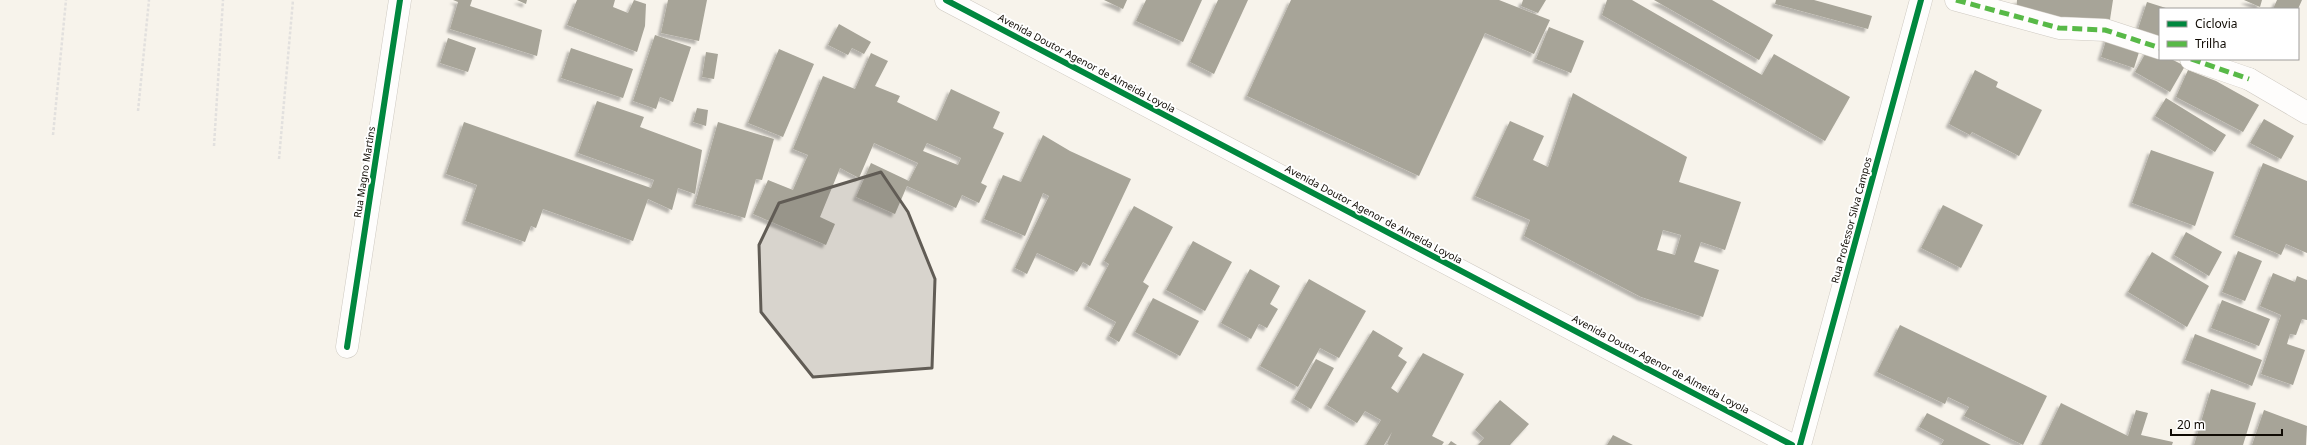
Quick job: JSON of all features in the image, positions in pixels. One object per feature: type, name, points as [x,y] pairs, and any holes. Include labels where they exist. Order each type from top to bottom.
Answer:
[{"type":"street","name":"Rua Magno Martins","points":[[347,347],[400,0]]},
{"type":"street","name":"Avenida Doutor Agenor de Almeida Loyola","points":[[946,0],[1792,445]]},
{"type":"street","name":"Rua Professor Silva Campos","points":[[1800,445],[1920,0]]},
{"type":"street","points":[[1956,0],[2059,28],[2105,30],[2159,48]]},
{"type":"street","points":[[2195,60],[2249,79],[2307,113]]},
{"type":"path","points":[[53,135],[66,0]]},
{"type":"path","points":[[138,110],[149,0]]},
{"type":"path","points":[[214,146],[223,0]]},
{"type":"path","points":[[279,159],[293,0]]},
{"type":"highlighted area","points":[[881,172],[908,212],[935,279],[932,368],[813,377],[761,312],[759,245],[779,203]]},
{"type":"building","points":[[453,0],[472,0],[470,6],[542,30],[537,56],[450,29],[458,2]]},
{"type":"building","points":[[517,0],[527,0],[526,4]]},
{"type":"building","points":[[577,0],[615,0],[613,7],[628,13],[634,0],[646,4],[645,26],[637,52],[567,25]]},
{"type":"building","points":[[668,0],[707,0],[699,41],[661,33]]},
{"type":"building","points":[[1104,0],[1127,0],[1123,9]]},
{"type":"building","points":[[1146,0],[1202,0],[1183,42],[1136,21]]},
{"type":"building","points":[[1218,0],[1248,0],[1214,74],[1190,62]]},
{"type":"building","points":[[1291,0],[1499,0],[1550,20],[1534,54],[1485,33],[1419,176],[1247,96]]},
{"type":"building","points":[[1523,0],[1546,0],[1538,13],[1521,6]]},
{"type":"building","points":[[1607,0],[1632,0],[1762,75],[1774,54],[1850,97],[1825,141],[1602,15]]},
{"type":"building","points":[[1654,0],[1712,0],[1773,35],[1759,60]]},
{"type":"building","points":[[1776,0],[1814,0],[1872,16],[1868,29],[1775,4]]},
{"type":"building","points":[[2017,0],[2113,0],[2109,26],[2016,12]]},
{"type":"building","points":[[2244,0],[2262,0],[2260,7]]},
{"type":"building","points":[[2277,0],[2302,0],[2298,8],[2273,8]]},
{"type":"building","points":[[2147,2],[2166,8],[2159,8],[2159,40],[2137,32]]},
{"type":"building","points":[[839,24],[871,42],[864,54],[852,48],[848,55],[828,45]]},
{"type":"building","points":[[1549,27],[1584,41],[1571,73],[1536,59]]},
{"type":"building","points":[[655,35],[691,47],[673,102],[660,97],[656,109],[633,101]]},
{"type":"building","points":[[2107,37],[2140,49],[2134,68],[2101,57]]},
{"type":"building","points":[[448,38],[476,48],[468,72],[440,63]]},
{"type":"building","points":[[2149,47],[2159,52],[2159,60],[2173,60],[2185,66],[2170,92],[2135,72]]},
{"type":"building","points":[[571,48],[633,69],[623,98],[561,78]]},
{"type":"building","points":[[779,49],[814,64],[783,137],[748,123]]},
{"type":"building","points":[[706,52],[718,54],[714,79],[702,77]]},
{"type":"building","points":[[871,53],[888,61],[875,86],[900,96],[897,102],[937,121],[951,89],[1000,112],[993,128],[1004,133],[981,183],[987,186],[979,203],[962,195],[956,208],[907,186],[895,214],[856,197],[871,163],[909,181],[918,163],[874,143],[859,178],[840,168],[820,217],[835,224],[826,245],[753,214],[768,180],[793,190],[808,155],[793,149],[823,76],[855,89]],"holes":[[[927,143],[961,158],[958,165],[923,151]]]},
{"type":"building","points":[[1975,70],[1998,82],[1996,87],[2042,110],[2019,156],[1972,132],[1970,135],[1949,124]]},
{"type":"building","points":[[2188,70],[2216,81],[2259,105],[2243,132],[2176,97]]},
{"type":"building","points":[[1573,93],[1687,157],[1679,182],[1741,202],[1725,250],[1701,242],[1694,262],[1719,270],[1703,317],[1641,297],[1524,236],[1530,220],[1475,196],[1510,121],[1544,136],[1533,160],[1548,167]],"holes":[[[1663,230],[1681,235],[1675,255],[1657,250]]]},
{"type":"building","points":[[2166,98],[2226,135],[2215,152],[2155,116]]},
{"type":"building","points":[[597,101],[644,117],[640,127],[702,150],[695,194],[678,188],[672,210],[648,199],[633,241],[543,209],[536,228],[531,226],[525,242],[465,221],[477,185],[446,174],[464,122],[651,188],[654,180],[578,153]]},
{"type":"building","points":[[697,108],[708,110],[706,126],[693,122]]},
{"type":"building","points":[[2264,119],[2294,136],[2281,159],[2250,143]]},
{"type":"building","points":[[718,122],[774,139],[762,180],[756,179],[745,218],[695,204]]},
{"type":"building","points":[[1043,135],[1070,151],[1131,179],[1090,266],[1083,262],[1077,272],[1037,253],[1027,274],[1015,268],[1049,196],[1043,193],[1025,236],[984,219],[1003,175],[1021,182]]},
{"type":"building","points":[[2151,150],[2214,172],[2195,226],[2132,203]]},
{"type":"building","points":[[2263,163],[2307,181],[2307,253],[2286,244],[2281,255],[2234,235]]},
{"type":"building","points":[[1943,205],[1983,225],[1961,268],[1921,248]]},
{"type":"building","points":[[1134,206],[1173,227],[1143,282],[1149,286],[1119,342],[1109,336],[1116,322],[1087,306],[1109,264],[1104,261]]},
{"type":"building","points":[[2186,232],[2222,252],[2209,276],[2174,255]]},
{"type":"building","points":[[1193,241],[1232,262],[1205,311],[1166,290]]},
{"type":"building","points":[[2238,251],[2262,261],[2245,301],[2222,292]]},
{"type":"building","points":[[2152,252],[2209,286],[2187,327],[2128,292]]},
{"type":"building","points":[[1250,269],[1280,286],[1270,304],[1278,309],[1267,328],[1259,324],[1251,339],[1221,323]]},
{"type":"building","points":[[2273,273],[2295,282],[2297,276],[2307,280],[2307,320],[2302,319],[2296,335],[2290,334],[2287,344],[2305,350],[2293,385],[2261,374],[2281,315],[2260,306]]},
{"type":"building","points":[[1309,279],[1366,311],[1339,358],[1320,348],[1298,387],[1260,366]]},
{"type":"building","points":[[1153,298],[1199,321],[1180,356],[1135,332]]},
{"type":"building","points":[[2222,300],[2270,319],[2259,346],[2211,328]]},
{"type":"building","points":[[1900,325],[2047,396],[2023,445],[1964,416],[1969,407],[1948,397],[1945,404],[1877,372]]},
{"type":"building","points":[[1373,330],[1403,348],[1398,356],[1407,362],[1391,388],[1398,393],[1423,353],[1464,374],[1432,436],[1444,442],[1442,445],[1389,445],[1387,444],[1392,432],[1384,445],[1366,445],[1381,420],[1365,411],[1357,423],[1327,405]]},
{"type":"building","points":[[2195,334],[2262,360],[2252,386],[2185,360]]},
{"type":"building","points":[[1316,359],[1334,368],[1311,409],[1294,399]]},
{"type":"building","points":[[2211,389],[2256,403],[2243,445],[2194,445]]},
{"type":"building","points":[[1500,400],[1529,424],[1510,445],[1478,445],[1484,438],[1475,430]]},
{"type":"building","points":[[2061,403],[2128,436],[2136,410],[2148,413],[2141,435],[2173,442],[2172,445],[2041,445]]},
{"type":"building","points":[[2264,410],[2307,426],[2306,445],[2252,445]]},
{"type":"building","points":[[1927,413],[1991,445],[1941,445],[1944,440],[1919,427]]},
{"type":"building","points":[[1613,435],[1633,445],[1607,445]]},
{"type":"building","points":[[1451,441],[1457,445],[1448,445]]},
{"type":"marked path","points":[[1956,0],[2059,28],[2105,30],[2159,48]]},
{"type":"marked path","points":[[2194,60],[2249,79]]},
{"type":"cycle path","points":[[347,347],[400,0]]},
{"type":"cycle path","points":[[946,0],[1792,445]]},
{"type":"cycle path","points":[[1800,445],[1921,0]]}]
